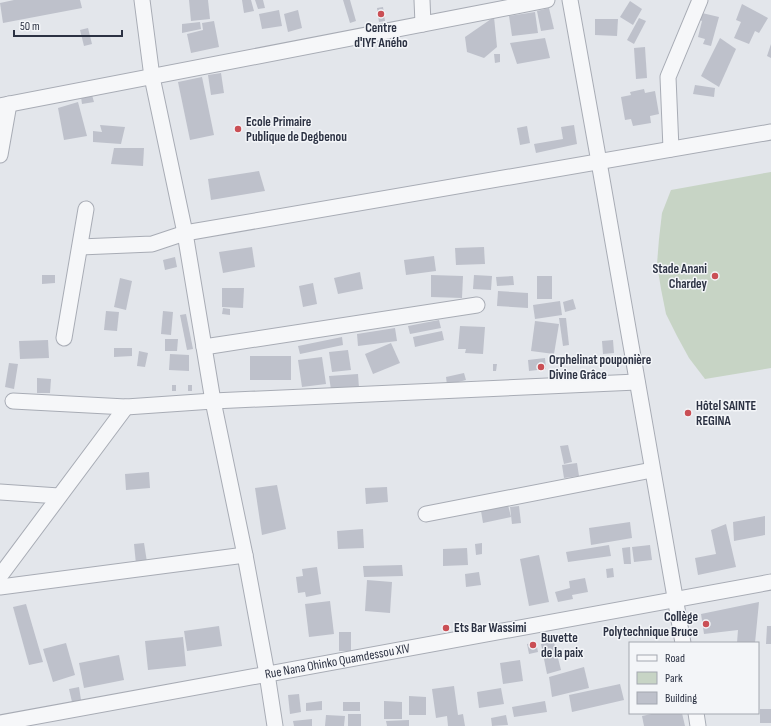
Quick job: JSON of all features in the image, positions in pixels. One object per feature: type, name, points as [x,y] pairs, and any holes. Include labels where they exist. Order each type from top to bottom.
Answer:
[{"type":"street","points":[[142,0],[152,77],[185,233],[212,401],[245,555],[275,726]]},
{"type":"street","points":[[422,0],[423,24]]},
{"type":"street","points":[[0,155],[5,105],[547,0]]},
{"type":"street","points":[[570,0],[683,642]]},
{"type":"street","points":[[671,149],[668,77],[700,0]]},
{"type":"street","points":[[80,246],[152,244],[185,233],[771,132]]},
{"type":"street","points":[[64,338],[86,209]]},
{"type":"street","points":[[204,347],[478,305]]},
{"type":"street","points":[[13,401],[126,407],[212,401],[637,382]]},
{"type":"street","points":[[0,576],[126,407]]},
{"type":"street","points":[[426,514],[652,470]]},
{"type":"street","points":[[0,492],[59,496]]},
{"type":"street","points":[[0,587],[245,555]]},
{"type":"street","name":"Rue Nana Ohinko Quamdessou XIV","points":[[0,723],[771,582]]},
{"type":"street","points":[[696,714],[698,726]]},
{"type":"green space","name":"Stade Anani Chardey","points":[[771,172],[771,368],[705,379],[689,358],[666,314],[657,264],[662,213],[671,190]]},
{"type":"building","points":[[14,0],[80,0],[82,8],[3,23],[0,3]]},
{"type":"building","points":[[189,0],[208,0],[210,19],[191,21]]},
{"type":"building","points":[[242,0],[251,0],[254,11],[244,13]]},
{"type":"building","points":[[255,0],[263,0],[265,8],[258,9]]},
{"type":"building","points":[[343,0],[350,0],[356,21],[350,23]]},
{"type":"building","points":[[630,1],[642,9],[633,25],[620,17]]},
{"type":"building","points":[[742,4],[768,18],[759,33],[755,31],[749,44],[734,38],[741,22],[736,20]]},
{"type":"building","name":"Centre d'IYF Aného","points":[[383,7],[385,21],[379,22],[377,8]]},
{"type":"building","points":[[549,8],[554,29],[541,31],[537,11]]},
{"type":"building","points":[[279,10],[282,26],[262,29],[259,14]]},
{"type":"building","points":[[298,10],[302,28],[288,32],[284,14]]},
{"type":"building","points":[[535,12],[538,33],[512,36],[509,16]]},
{"type":"building","points":[[702,13],[719,17],[711,46],[703,44],[705,39],[698,37],[702,21],[700,20]]},
{"type":"building","points":[[494,17],[497,47],[484,58],[467,52],[465,37]]},
{"type":"building","points":[[639,18],[646,21],[634,44],[627,40]]},
{"type":"building","points":[[595,19],[618,19],[617,36],[595,35]]},
{"type":"building","points":[[214,21],[219,47],[191,53],[187,34],[203,30],[202,23]]},
{"type":"building","points":[[200,22],[201,29],[182,33],[182,24]]},
{"type":"building","points":[[88,28],[92,44],[84,46],[80,30]]},
{"type":"building","points":[[545,38],[550,58],[517,64],[510,43]]},
{"type":"building","points":[[720,38],[736,49],[719,87],[701,76]]},
{"type":"building","points":[[771,44],[771,58],[767,56]]},
{"type":"building","points":[[645,47],[647,78],[636,79],[634,48]]},
{"type":"building","points":[[494,54],[500,54],[500,62],[495,63]]},
{"type":"building","points":[[221,73],[224,93],[211,95],[208,75]]},
{"type":"building","points":[[202,77],[214,135],[190,140],[178,82]]},
{"type":"building","points":[[695,85],[715,88],[714,97],[693,94]]},
{"type":"building","points":[[644,89],[645,93],[655,91],[659,114],[650,116],[651,123],[633,126],[631,119],[625,120],[621,97],[631,95],[630,92]]},
{"type":"building","points":[[92,95],[94,102],[82,104],[81,97]]},
{"type":"building","points":[[78,102],[87,136],[64,140],[58,108]]},
{"type":"building","points":[[100,125],[125,127],[121,144],[93,142],[93,131],[102,132]]},
{"type":"building","points":[[574,125],[577,144],[536,153],[534,144],[563,139],[561,127]]},
{"type":"building","points":[[527,126],[530,143],[520,145],[517,128]]},
{"type":"building","points":[[114,148],[144,148],[143,166],[111,164]]},
{"type":"building","points":[[259,171],[265,191],[211,200],[208,179]]},
{"type":"building","points":[[252,247],[255,267],[223,273],[219,252]]},
{"type":"building","points":[[484,247],[485,264],[456,265],[455,248]]},
{"type":"building","points":[[434,256],[436,271],[406,275],[404,260]]},
{"type":"building","points":[[175,257],[177,267],[165,270],[163,260]]},
{"type":"building","points":[[360,272],[363,289],[338,294],[334,278]]},
{"type":"building","points":[[42,275],[55,275],[55,283],[42,284]]},
{"type":"building","points":[[431,275],[463,276],[462,298],[431,297]]},
{"type":"building","points":[[474,275],[492,276],[491,290],[473,289]]},
{"type":"building","points":[[513,276],[514,285],[497,286],[496,277]]},
{"type":"building","points":[[537,276],[552,276],[552,299],[537,299]]},
{"type":"building","points":[[120,278],[132,281],[126,310],[114,307]]},
{"type":"building","points":[[313,283],[317,304],[303,307],[299,286]]},
{"type":"building","points":[[222,288],[244,288],[243,308],[222,307]]},
{"type":"building","points":[[498,291],[528,293],[528,308],[497,306]]},
{"type":"building","points":[[573,299],[576,309],[565,312],[563,302]]},
{"type":"building","points":[[560,301],[562,315],[535,319],[533,305]]},
{"type":"building","points":[[223,308],[230,309],[230,315],[222,314]]},
{"type":"building","points":[[106,311],[119,312],[117,331],[104,330]]},
{"type":"building","points":[[163,311],[173,312],[171,335],[161,334]]},
{"type":"building","points":[[186,314],[193,349],[187,350],[180,315]]},
{"type":"building","points":[[559,318],[566,318],[569,345],[563,346]]},
{"type":"building","points":[[439,320],[441,328],[410,334],[408,326]]},
{"type":"building","points":[[535,321],[559,324],[554,354],[531,351]]},
{"type":"building","points":[[460,326],[485,327],[483,354],[465,353],[466,349],[458,349]]},
{"type":"building","points":[[395,328],[397,341],[358,346],[357,334]]},
{"type":"building","points":[[442,331],[444,340],[415,347],[413,337]]},
{"type":"building","points":[[342,337],[343,345],[300,354],[298,346]]},
{"type":"building","points":[[165,339],[178,339],[177,351],[165,351]]},
{"type":"building","points":[[48,340],[49,358],[20,359],[19,341]]},
{"type":"building","points":[[613,340],[614,353],[603,354],[602,341]]},
{"type":"building","points":[[391,343],[400,363],[373,374],[365,354]]},
{"type":"building","points":[[114,348],[132,348],[132,356],[114,357]]},
{"type":"building","points":[[348,350],[351,370],[332,372],[329,352]]},
{"type":"building","points":[[139,351],[148,353],[145,367],[137,366]]},
{"type":"building","points":[[170,354],[189,355],[189,371],[169,370]]},
{"type":"building","points":[[250,356],[291,356],[291,380],[250,380]]},
{"type":"building","points":[[322,357],[326,384],[302,387],[298,360]]},
{"type":"building","points":[[545,358],[546,369],[529,371],[528,360]]},
{"type":"building","points":[[9,363],[18,364],[14,389],[5,387]]},
{"type":"building","points":[[493,364],[497,364],[496,371],[493,371]]},
{"type":"building","points":[[464,373],[466,380],[447,385],[446,377]]},
{"type":"building","points":[[358,374],[359,388],[331,390],[329,376]]},
{"type":"building","points":[[37,378],[51,379],[50,393],[37,393]]},
{"type":"building","points":[[172,385],[176,385],[176,391],[172,391]]},
{"type":"building","points":[[188,385],[192,385],[192,391],[188,391]]},
{"type":"building","points":[[568,445],[572,462],[564,464],[560,446]]},
{"type":"building","points":[[577,463],[579,476],[564,478],[562,465]]},
{"type":"building","points":[[149,472],[150,488],[126,490],[125,474]]},
{"type":"building","points":[[277,485],[286,529],[262,535],[255,488]]},
{"type":"building","points":[[387,487],[388,502],[366,504],[365,488]]},
{"type":"building","points":[[508,505],[511,517],[483,523],[481,511]]},
{"type":"building","points":[[519,506],[521,523],[512,524],[510,507]]},
{"type":"building","points":[[765,516],[765,535],[734,541],[733,522]]},
{"type":"building","points":[[630,522],[632,538],[591,545],[589,528]]},
{"type":"building","points":[[726,524],[736,567],[698,575],[695,558],[716,554],[711,530]]},
{"type":"building","points":[[363,529],[364,548],[338,549],[337,531]]},
{"type":"building","points":[[144,543],[147,562],[136,564],[134,544]]},
{"type":"building","points":[[482,543],[482,554],[476,555],[475,544]]},
{"type":"building","points":[[609,545],[611,556],[568,562],[566,552]]},
{"type":"building","points":[[650,545],[652,560],[634,562],[632,547]]},
{"type":"building","points":[[630,547],[631,564],[624,564],[622,548]]},
{"type":"building","points":[[467,548],[468,565],[443,566],[443,549]]},
{"type":"building","points":[[539,555],[549,602],[529,606],[520,559]]},
{"type":"building","points":[[402,565],[403,576],[364,577],[363,566]]},
{"type":"building","points":[[317,567],[321,594],[306,597],[305,592],[298,593],[296,577],[303,576],[302,569]]},
{"type":"building","points":[[613,568],[614,577],[607,578],[606,569]]},
{"type":"building","points":[[479,572],[481,585],[466,587],[465,574]]},
{"type":"building","points":[[585,578],[588,592],[572,595],[573,599],[558,602],[555,592],[570,588],[569,581]]},
{"type":"building","points":[[367,580],[392,582],[390,613],[365,611]]},
{"type":"building","points":[[330,601],[334,634],[309,637],[305,604]]},
{"type":"building","points":[[759,602],[755,642],[737,642],[738,630],[704,634],[701,614]]},
{"type":"building","points":[[26,604],[43,662],[29,665],[13,607]]},
{"type":"building","points":[[219,626],[222,646],[187,651],[184,631]]},
{"type":"building","points":[[767,626],[771,626],[771,644],[766,644]]},
{"type":"building","points":[[339,632],[351,632],[351,651],[339,651]]},
{"type":"building","points":[[183,637],[186,666],[148,670],[145,641]]},
{"type":"building","points":[[536,642],[538,652],[529,654],[527,644]]},
{"type":"building","points":[[554,642],[561,670],[547,674],[541,644]]},
{"type":"building","points":[[66,643],[75,675],[53,682],[43,649]]},
{"type":"building","points":[[119,655],[124,680],[84,688],[79,663]]},
{"type":"building","points":[[520,660],[523,681],[503,684],[500,663]]},
{"type":"building","points":[[584,667],[589,688],[552,697],[549,677]]},
{"type":"building","points":[[620,684],[624,700],[572,712],[569,695]]},
{"type":"building","points":[[454,686],[458,715],[463,714],[465,726],[448,726],[447,716],[436,718],[432,689]]},
{"type":"building","points":[[79,687],[81,700],[72,702],[69,689]]},
{"type":"building","points":[[501,688],[504,704],[479,708],[477,692]]},
{"type":"building","points":[[299,694],[301,712],[290,714],[288,695]]},
{"type":"building","points":[[409,696],[426,697],[426,715],[409,715]]},
{"type":"building","points":[[322,701],[322,710],[306,711],[306,703]]},
{"type":"building","points":[[384,701],[402,702],[402,719],[384,719]]},
{"type":"building","points":[[545,701],[547,712],[514,717],[512,707]]},
{"type":"building","points":[[343,702],[360,702],[360,711],[343,711]]},
{"type":"building","points":[[760,709],[771,709],[771,723],[760,723]]},
{"type":"building","points":[[348,714],[361,714],[361,726],[348,726]]},
{"type":"building","points":[[651,714],[682,714],[685,726],[644,726],[642,716]]},
{"type":"building","points":[[326,715],[345,716],[344,726],[325,726]]},
{"type":"building","points":[[506,715],[508,725],[492,726],[491,718]]},
{"type":"building","points":[[312,719],[312,726],[294,726],[293,721]]},
{"type":"building","points":[[409,720],[409,726],[387,726],[386,721]]},
{"type":"place","name":"Centre d'IYF Aného","points":[[381,14]]},
{"type":"place","name":"Ecole Primaire Publique de Degbenou","points":[[238,129]]},
{"type":"place","name":"Stade Anani Chardey","points":[[715,276]]},
{"type":"place","name":"Orphelinat pouponière Divine Grâce","points":[[541,367]]},
{"type":"place","name":"Hôtel SAINTE REGINA","points":[[688,413]]},
{"type":"place","name":"Collège Polytechnique Bruce","points":[[706,624]]},
{"type":"place","name":"Ets Bar Wassimi","points":[[446,628]]},
{"type":"place","name":"Buvette de la paix","points":[[533,645]]}]
